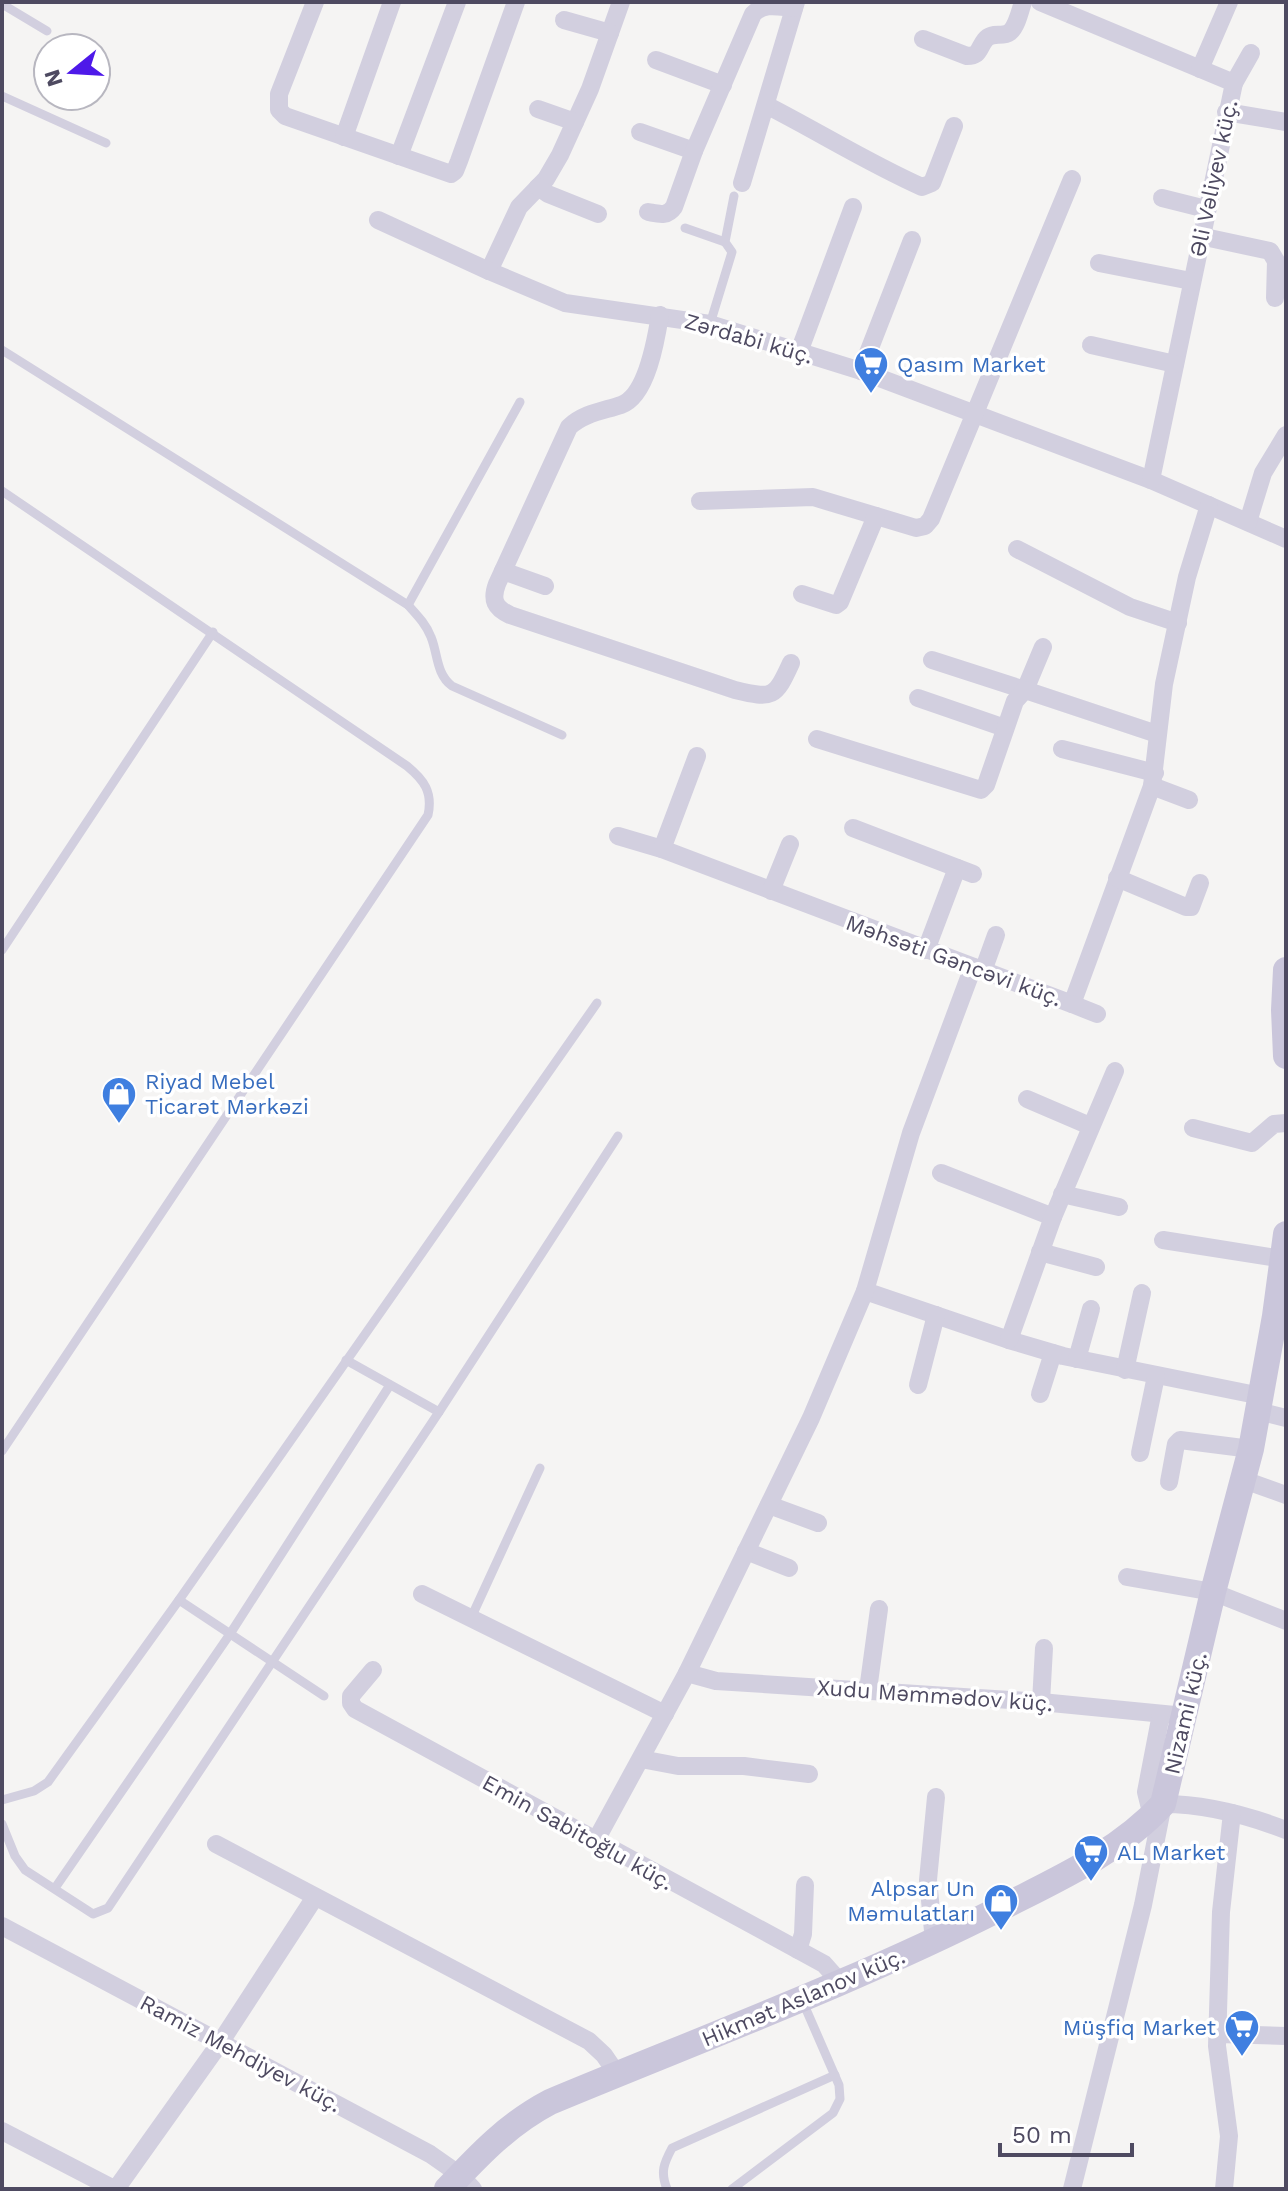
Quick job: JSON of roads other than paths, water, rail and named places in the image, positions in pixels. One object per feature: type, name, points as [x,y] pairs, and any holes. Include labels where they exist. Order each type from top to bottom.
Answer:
[{"type":"street","points":[[315,2],[278,103],[279,110],[285,116],[451,174],[455,171],[516,2]]},
{"type":"street","points":[[344,137],[392,2]]},
{"type":"street","points":[[399,156],[457,2]]},
{"type":"street","points":[[489,271],[519,207],[553,169],[575,122],[621,2]]},
{"type":"street","points":[[923,39],[973,56],[988,37],[1011,31],[1023,2]]},
{"type":"street","name":"Əli Vəliyev küç.","points":[[1040,2],[1234,83],[1151,480]]},
{"type":"street","points":[[1200,69],[1229,2]]},
{"type":"street","points":[[648,212],[670,213],[756,10],[795,5],[738,190]]},
{"type":"street","points":[[564,20],[610,33]]},
{"type":"street","points":[[1234,83],[1251,53]]},
{"type":"street","points":[[656,60],[723,85]]},
{"type":"street","points":[[766,105],[812,128],[873,165],[922,187],[932,183],[954,126]]},
{"type":"street","points":[[538,109],[575,122]]},
{"type":"street","points":[[1226,112],[1286,122]]},
{"type":"street","points":[[640,132],[694,151]]},
{"type":"street","points":[[700,501],[813,497],[916,528],[925,526],[931,519],[1072,179]]},
{"type":"street","points":[[538,187],[598,214]]},
{"type":"street","points":[[1162,198],[1206,209]]},
{"type":"street","points":[[799,352],[853,207]]},
{"type":"street","name":"Zərdabi küç.","points":[[378,220],[565,303],[710,324],[861,371],[1151,480],[1286,539]]},
{"type":"street","points":[[1200,236],[1270,251],[1275,255],[1275,298]]},
{"type":"street","points":[[861,371],[912,240]]},
{"type":"street","points":[[1099,263],[1191,281]]},
{"type":"street","points":[[660,315],[654,348],[638,393],[631,401],[590,414],[569,427],[503,571],[493,596],[495,605],[501,611],[761,696],[773,695],[779,690],[791,663]]},
{"type":"street","points":[[1091,345],[1175,364]]},
{"type":"street","points":[[1248,522],[1263,473],[1286,435]]},
{"type":"street","name":"Məhsəti Gəncəvi küç.","points":[[618,836],[662,849],[1072,1004],[1154,779],[1157,734],[1178,623],[1193,554],[1209,505]]},
{"type":"street","points":[[802,594],[831,604],[840,602],[876,516]]},
{"type":"street","points":[[1017,549],[1130,607],[1178,623]]},
{"type":"street","points":[[503,571],[545,586]]},
{"type":"street","points":[[817,739],[981,790],[986,785],[1015,701],[1025,690],[1043,647]]},
{"type":"street","points":[[932,660],[1157,734]]},
{"type":"street","points":[[918,698],[1005,728]]},
{"type":"street","points":[[1062,749],[1154,779],[1189,800]]},
{"type":"street","points":[[662,849],[697,756]]},
{"type":"street","points":[[853,828],[965,871],[926,950]]},
{"type":"street","points":[[771,891],[790,844]]},
{"type":"street","points":[[1117,878],[1186,907],[1191,907],[1200,883]]},
{"type":"street","points":[[595,1842],[687,1673],[811,1418],[865,1291],[911,1133],[978,969],[996,935]]},
{"type":"street","points":[[1286,970],[1286,1056]]},
{"type":"street","points":[[1072,1004],[1097,1014]]},
{"type":"street","points":[[1009,1340],[1062,1194],[1115,1071]]},
{"type":"street","points":[[1027,1099],[1090,1126]]},
{"type":"street","points":[[1193,1128],[1252,1143],[1274,1124],[1286,1123]]},
{"type":"street","points":[[941,1173],[1053,1217]]},
{"type":"street","points":[[1062,1194],[1119,1207]]},
{"type":"street","points":[[1163,1240],[1284,1246]]},
{"type":"street","name":"Nizami küç.","points":[[1072,2189],[1136,1934],[1173,1715],[1213,1592],[1251,1449],[1280,1318],[1284,1246]]},
{"type":"street","points":[[1040,1252],[1096,1267]]},
{"type":"street","points":[[865,1291],[1053,1353],[1260,1404],[1286,1418]]},
{"type":"street","points":[[1125,1370],[1142,1293]]},
{"type":"street","points":[[1077,1359],[1091,1309]]},
{"type":"street","points":[[918,1385],[936,1315]]},
{"type":"street","points":[[1040,1394],[1053,1353]]},
{"type":"street","points":[[1140,1453],[1156,1376]]},
{"type":"street","points":[[1169,1482],[1176,1444],[1180,1440],[1251,1449]]},
{"type":"street","points":[[1244,1480],[1286,1495]]},
{"type":"street","points":[[769,1505],[818,1523]]},
{"type":"street","points":[[746,1551],[789,1568]]},
{"type":"street","points":[[1127,1577],[1213,1592],[1286,1621]]},
{"type":"street","points":[[422,1594],[665,1714]]},
{"type":"street","points":[[868,1690],[879,1609]]},
{"type":"street","points":[[1041,1702],[1044,1648]]},
{"type":"street","name":"Emin Sabitoğlu küç.","points":[[373,1670],[351,1696],[355,1709],[824,1964],[840,1982]]},
{"type":"street","name":"Xudu Məmmədov küç.","points":[[687,1673],[716,1681],[1041,1702],[1173,1715]]},
{"type":"street","points":[[641,1759],[678,1766],[744,1766],[809,1774]]},
{"type":"street","points":[[934,1941],[928,1880],[936,1797]]},
{"type":"street","points":[[1158,1810],[1180,1804],[1232,1813],[1286,1830]]},
{"type":"street","name":"Hikmət Aslanov küç.","points":[[460,2184],[502,2132],[550,2102],[801,2000],[934,1941],[1082,1866],[1130,1835],[1158,1810]]},
{"type":"street","points":[[1224,2189],[1229,2136],[1217,2059],[1217,2034],[1221,1912],[1232,1813]]},
{"type":"street","points":[[216,1844],[589,2041],[617,2074]]},
{"type":"street","points":[[798,1950],[803,1934],[805,1885]]},
{"type":"street","points":[[2,2131],[115,2189],[220,2043],[315,1897]]},
{"type":"street","name":"Ramiz Mehdiyev küç.","points":[[2,1926],[430,2154],[460,2184]]},
{"type":"street","points":[[1217,2034],[1286,2036]]},
{"type":"lane","points":[[2,4],[47,31]]},
{"type":"lane","points":[[2,96],[106,143]]},
{"type":"lane","points":[[725,242],[738,190]]},
{"type":"lane","points":[[685,228],[725,242],[732,252],[710,324]]},
{"type":"lane","points":[[2,350],[408,605],[429,632],[445,680],[462,692],[562,735]]},
{"type":"lane","points":[[408,605],[520,402]]},
{"type":"lane","points":[[2,491],[213,632],[421,778],[430,802],[428,815],[2,1451]]},
{"type":"lane","points":[[2,950],[213,632]]},
{"type":"lane","points":[[2,1800],[34,1791],[48,1782],[597,1003]]},
{"type":"lane","points":[[2,1824],[15,1856],[25,1870],[93,1914],[108,1908],[439,1412],[618,1136]]},
{"type":"lane","points":[[346,1360],[439,1412]]},
{"type":"lane","points":[[55,1888],[230,1634],[390,1385]]},
{"type":"lane","points":[[471,1618],[540,1468]]},
{"type":"lane","points":[[179,1600],[324,1696]]},
{"type":"lane","points":[[732,2189],[833,2113],[840,2099],[839,2085],[801,2000]]},
{"type":"lane","points":[[667,2189],[662,2166],[672,2148],[835,2075]]},
{"type":"place","name":"Qasım Market","points":[[871,395]]},
{"type":"place","name":"Riyad Mebel Ticarət Mərkəzi","points":[[119,1125]]},
{"type":"place","name":"AL Market","points":[[1091,1883]]},
{"type":"place","name":"Alpsar Un Məmulatları","points":[[1001,1932]]},
{"type":"place","name":"Müşfiq Market","points":[[1242,2058]]}]
